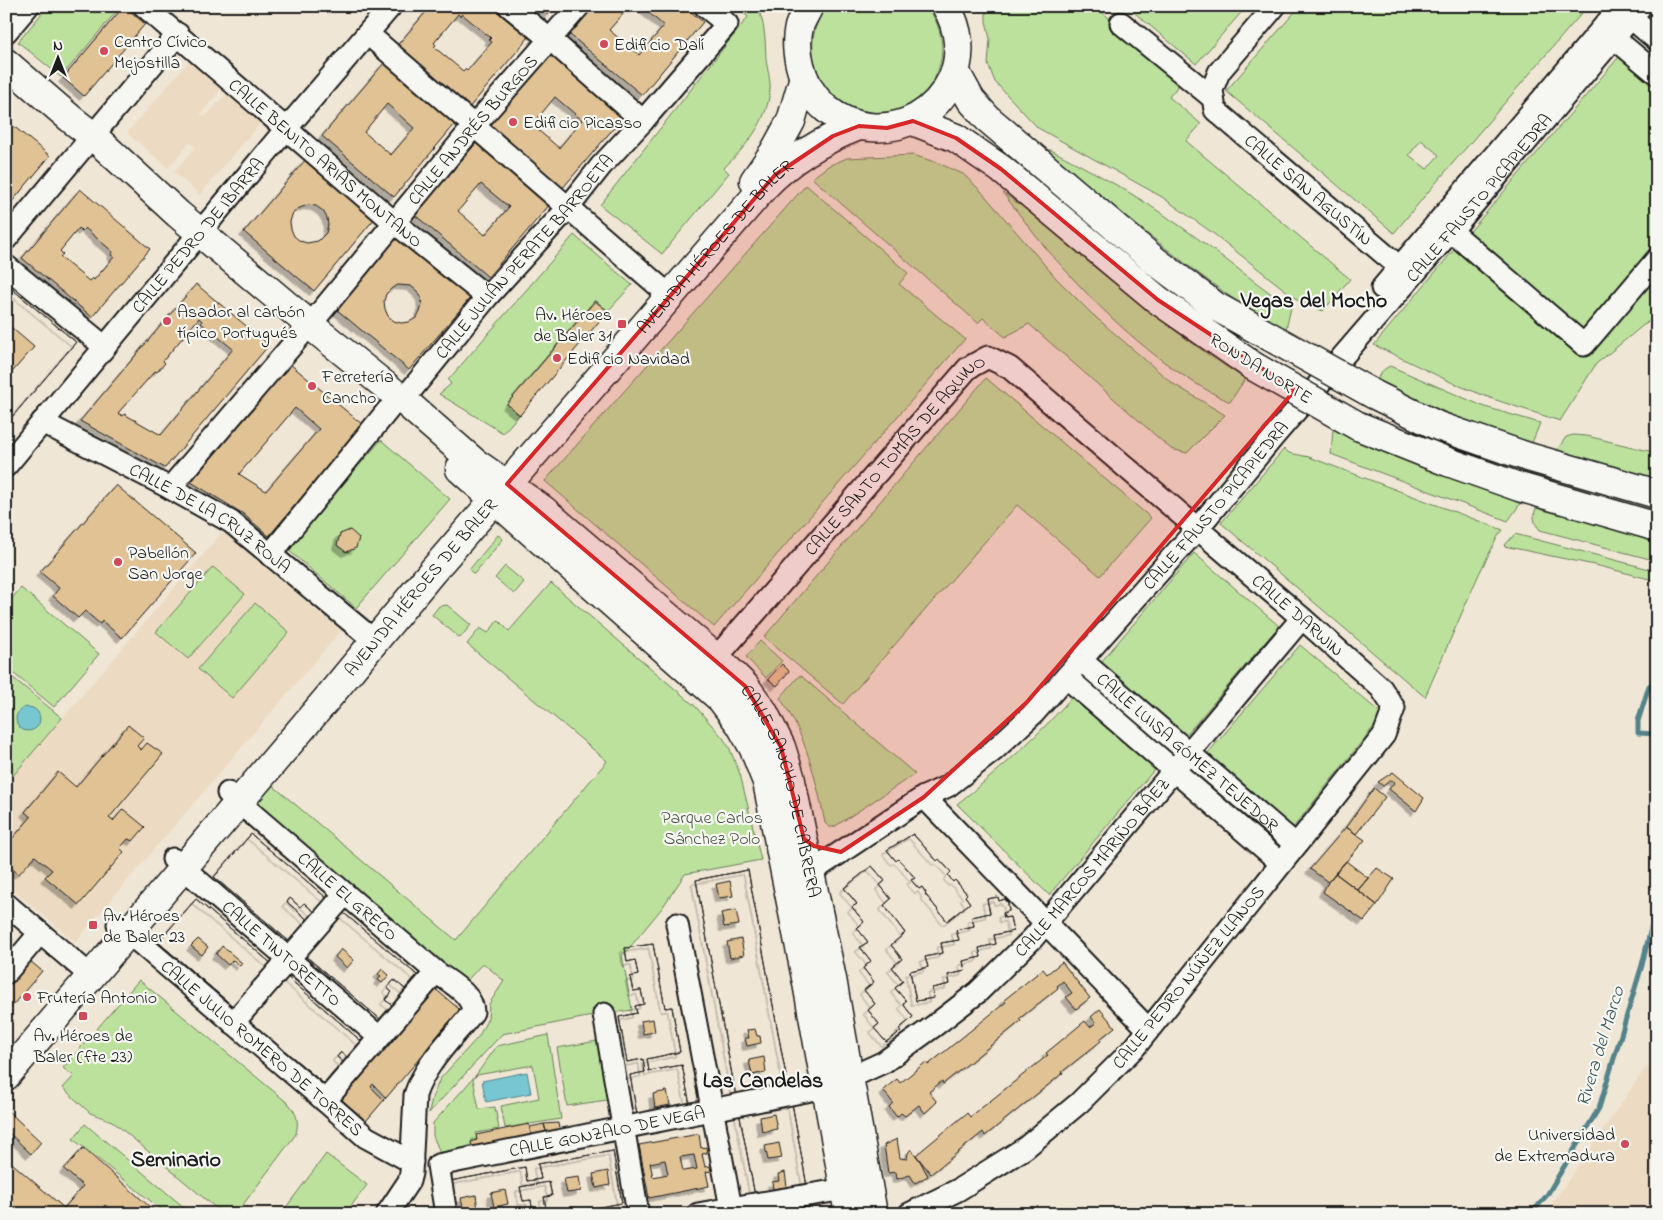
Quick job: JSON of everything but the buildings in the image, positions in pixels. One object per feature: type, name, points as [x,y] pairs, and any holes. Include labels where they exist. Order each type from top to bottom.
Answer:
[{"type":"main road","points":[[799,13],[797,54],[803,80],[817,101],[836,117],[859,126],[887,128],[913,121],[932,108],[946,91],[956,71],[959,44],[952,10]]},
{"type":"main road","points":[[6,62],[70,119],[86,143]]},
{"type":"main road","name":"RONDA NORTE","points":[[956,71],[971,100],[986,118],[1154,260],[1215,306],[1372,394],[1438,426],[1528,457],[1657,494]]},
{"type":"main road","name":"AVENIDA HÉROES DE BALER","points":[[234,798],[497,489],[756,178],[774,152],[791,121],[803,80]]},
{"type":"main road","points":[[6,88],[86,143],[178,214],[196,237],[305,331],[396,405],[474,462],[497,489]]},
{"type":"main road","name":"RONDA NORTE","points":[[913,121],[956,138],[1001,169],[1158,300],[1253,366],[1358,426],[1448,462],[1519,487],[1656,527]]},
{"type":"main road","name":"AVENIDA HÉROES DE BALER","points":[[6,1054],[85,972],[180,866],[365,633],[497,489],[775,175],[795,158],[833,136],[859,126]]},
{"type":"main road","name":"CALLE SANCHO DE CABRERA","points":[[497,489],[542,509],[716,658],[745,686],[763,711],[781,747],[790,776],[804,838],[799,875],[817,903],[837,1083],[847,1201]]},
{"type":"main road","name":"CALLE SANCHO DE CABRERA","points":[[497,489],[721,698],[740,724],[754,749],[799,875],[837,1083],[873,1214]]},
{"type":"main road","name":"AVENIDA HÉROES DE BALER","points":[[6,1076],[85,972]]},
{"type":"street","points":[[6,32],[28,6]]},
{"type":"street","name":"CALLE BENITO ARIAS MONTANO","points":[[144,6],[396,223],[487,297]]},
{"type":"street","name":"CALLE PEDRO DE IBARRA","points":[[6,466],[286,129],[391,6]]},
{"type":"street","points":[[509,6],[643,121]]},
{"type":"street","name":"CALLE ANDRÉS BURGOS","points":[[170,488],[396,223],[474,126],[579,6]]},
{"type":"street","name":"CALLE JULIÁN PERATE BARROETA","points":[[270,554],[487,297],[568,208],[601,166],[643,121],[727,24],[705,6]]},
{"type":"street","points":[[1213,98],[1212,90],[1219,72],[1275,6]]},
{"type":"street","points":[[1631,10],[1657,40]]},
{"type":"street","name":"CALLE FAUSTO PICAPIEDRA","points":[[1405,272],[1451,231],[1614,38],[1631,10]]},
{"type":"street","name":"CALLE FAUSTO PICAPIEDRA","points":[[799,875],[837,855],[924,797],[948,786],[993,751],[1034,713],[1081,660],[1191,524],[1405,272],[1631,10]]},
{"type":"street","name":"CALLE SAN AGUSTÍN","points":[[1121,23],[1213,98],[1215,110],[1405,272]]},
{"type":"street","points":[[6,239],[178,34]]},
{"type":"street","points":[[368,34],[662,289]]},
{"type":"street","points":[[1614,38],[1657,74]]},
{"type":"street","points":[[1451,231],[1584,345],[1657,259]]},
{"type":"street","points":[[6,266],[105,347]]},
{"type":"street","name":"CALLE SANTO TOMÁS DE AQUINO","points":[[716,658],[968,368],[988,357],[1010,368],[1191,524]]},
{"type":"street","name":"CALLE DE LA CRUZ ROJA","points":[[42,422],[170,488],[231,522],[365,633]]},
{"type":"street","name":"CALLE FAUSTO PICAPIEDRA","points":[[924,797],[942,778],[986,741],[1027,702],[1191,524]]},
{"type":"street","name":"CALLE DARWIN","points":[[1191,524],[1302,618],[1380,688],[1394,708]]},
{"type":"street","name":"CALLE MARCOS MARIÑO BÁEZ","points":[[837,1083],[884,1062],[978,992],[1046,923],[1302,618]]},
{"type":"street","name":"CALLE LUISA GÓMEZ TEJEDOR","points":[[1081,660],[1296,845]]},
{"type":"street","name":"CALLE LUISA GÓMEZ TEJEDOR","points":[[1066,677],[1281,863]]},
{"type":"street","name":"CALLE PEDRO NÚÑEZ LLANOS","points":[[909,1214],[958,1190],[1025,1148],[1079,1103],[1135,1047],[1384,735],[1394,708]]},
{"type":"street","points":[[924,797],[1148,1030]]},
{"type":"street","name":"CALLE EL GRECO","points":[[234,798],[468,998],[473,1005],[473,1012],[428,1067],[419,1083],[415,1095],[412,1162]]},
{"type":"street","points":[[804,838],[814,846],[837,855],[821,885],[817,903]]},
{"type":"street","name":"CALLE TINTORETTO","points":[[180,866],[289,957],[379,1037]]},
{"type":"street","points":[[233,1023],[345,894]]},
{"type":"street","points":[[7,908],[40,933],[85,972]]},
{"type":"street","points":[[677,924],[731,1208]]},
{"type":"street","name":"CALLE JULIO ROMERO DE TORRES","points":[[123,929],[366,1137],[412,1162]]},
{"type":"street","points":[[6,973],[40,933]]},
{"type":"street","points":[[325,1101],[436,972]]},
{"type":"street","points":[[604,1014],[638,1214]]},
{"type":"street","name":"CALLE GONZALO DE VEGA","points":[[446,1214],[438,1164],[712,1110],[837,1083]]},
{"type":"street","points":[[386,1214],[409,1181],[412,1162]]},
{"type":"street","points":[[698,1214],[731,1208],[847,1201]]},
{"type":"highlighted area","points":[[913,121],[956,138],[1001,169],[1158,300],[1295,390],[1027,702],[924,797],[841,852],[814,846],[804,839],[781,747],[745,686],[507,484],[775,175],[833,136],[859,126],[887,128]]},
{"type":"shaded area","points":[[189,61],[222,88],[201,114],[205,117],[227,93],[261,122],[200,195],[174,172],[195,147],[190,143],[168,168],[127,133]]},
{"type":"shaded area","points":[[223,531],[341,631],[75,942],[6,884],[6,784]]},
{"type":"shaded area","name":"Universidad de Extremadura","points":[[1646,1067],[1657,1074],[1657,1214],[1545,1214]]},
{"type":"green space","points":[[48,6],[121,6],[61,77],[18,42]]},
{"type":"green space","points":[[736,6],[756,6],[762,19],[770,82],[765,113],[754,133],[724,168],[729,173],[662,254],[600,205],[748,17]]},
{"type":"green space","points":[[828,6],[926,6],[938,26],[942,48],[939,67],[931,84],[917,99],[900,108],[882,112],[864,111],[847,105],[833,94],[821,79],[814,60],[813,38],[820,17]]},
{"type":"green space","points":[[986,6],[1095,6],[1182,81],[1169,97],[1201,124],[1186,141],[1350,279],[1323,311],[1299,301],[1214,234],[1162,197],[1038,128],[995,82],[988,64],[990,39],[986,21]]},
{"type":"green space","points":[[1109,6],[1247,6],[1196,64],[1130,9],[1123,18]]},
{"type":"green space","points":[[1300,6],[1588,6],[1394,233],[1226,91]],"holes":[[[1421,140],[1439,155],[1427,169],[1409,155]]]},
{"type":"green space","points":[[1624,51],[1657,79],[1657,250],[1584,335],[1467,235]]},
{"type":"green space","points":[[1047,150],[1051,150],[1094,173],[1150,206],[1291,308],[1285,333],[1193,269]]},
{"type":"green space","points":[[913,155],[963,174],[980,190],[1056,278],[1092,314],[1172,383],[1225,415],[1187,453],[1171,449],[1029,324],[1005,337],[983,318],[978,323],[812,178],[828,166],[847,158]]},
{"type":"green space","points":[[806,185],[908,273],[899,284],[965,339],[714,627],[545,481]]},
{"type":"green space","points":[[1003,193],[1022,206],[1158,318],[1245,379],[1230,402],[1175,370],[1124,329],[1055,259]]},
{"type":"green space","points":[[574,235],[632,285],[608,311],[595,300],[507,404],[519,415],[503,433],[439,394],[451,384],[448,380]]},
{"type":"green space","points":[[1458,245],[1585,355],[1657,270],[1657,314],[1596,364],[1560,421],[1493,399],[1455,384],[1374,345]]},
{"type":"green space","points":[[1390,366],[1485,407],[1540,423],[1532,443],[1464,420],[1377,383],[1381,373]]},
{"type":"green space","points":[[986,378],[1151,518],[1100,576],[1017,505],[843,704],[764,637]]},
{"type":"green space","points":[[1333,429],[1423,467],[1514,499],[1520,504],[1508,521],[1331,454]]},
{"type":"green space","points":[[1573,435],[1587,436],[1657,453],[1657,479],[1557,450],[1566,437]]},
{"type":"green space","points":[[381,440],[450,499],[356,608],[287,549]]},
{"type":"green space","points":[[1284,449],[1289,453],[1309,457],[1503,530],[1498,536],[1479,574],[1425,697],[1221,523]]},
{"type":"green space","points":[[1536,508],[1554,513],[1559,512],[1648,537],[1648,540],[1657,543],[1657,561],[1540,530],[1534,519]]},
{"type":"green space","points":[[1515,534],[1657,571],[1657,581],[1599,566],[1504,546]]},
{"type":"green space","points":[[498,535],[503,539],[474,574],[469,570]]},
{"type":"green space","points":[[1194,553],[1279,626],[1180,742],[1095,669]]},
{"type":"green space","points":[[505,566],[524,582],[514,594],[495,578]]},
{"type":"green space","points":[[213,567],[245,594],[188,659],[156,632]]},
{"type":"green space","name":"Parque Carlos Sánchez Polo","points":[[551,583],[695,706],[723,738],[729,747],[740,774],[761,860],[685,874],[662,908],[622,955],[632,1010],[502,1034],[429,1113],[432,1098],[440,1079],[479,1036],[488,1018],[489,1004],[504,981],[483,963],[461,987],[421,944],[257,804],[271,784],[456,940],[607,761],[467,644],[480,628],[488,633],[498,620],[509,631]]},
{"type":"green space","points":[[21,588],[99,654],[54,707],[6,667],[6,605]]},
{"type":"green space","points":[[255,603],[289,632],[232,698],[198,669]]},
{"type":"green space","points":[[447,605],[471,625],[460,638],[432,615],[439,606]]},
{"type":"green space","points":[[760,641],[782,661],[766,678],[746,657]]},
{"type":"green space","points":[[1300,645],[1383,715],[1288,834],[1202,760]]},
{"type":"green space","points":[[6,672],[62,718],[6,784]]},
{"type":"green space","points":[[800,675],[915,774],[834,827],[829,827],[825,823],[809,758],[797,727],[780,698]]},
{"type":"green space","points":[[1077,691],[1160,763],[1049,895],[957,804],[1020,751]]},
{"type":"green space","points":[[139,980],[289,1104],[296,1114],[296,1134],[236,1214],[223,1214],[112,1121],[90,1113],[63,1088],[74,1076],[63,1068]]},
{"type":"green space","points":[[548,1035],[561,1119],[505,1128],[501,1106],[539,1098],[533,1065],[477,1075],[473,1079],[479,1109],[495,1107],[499,1129],[476,1133],[477,1140],[471,1142],[473,1149],[439,1157],[439,1150],[433,1136],[433,1123],[476,1075],[497,1046]]},
{"type":"green space","points":[[597,1041],[607,1100],[567,1106],[557,1048]]},
{"type":"green space","points":[[85,1124],[192,1214],[167,1214],[73,1139]]},
{"type":"green space","points":[[326,1154],[367,1185],[345,1214],[281,1214]]},
{"type":"water","points":[[28,707],[37,710],[40,719],[37,728],[28,731],[19,728],[16,719],[19,710]]},
{"type":"water","points":[[527,1072],[531,1093],[486,1102],[482,1081]]},
{"type":"waterway","name":"Rivera del Marco","points":[[1657,681],[1649,686],[1638,721],[1638,733],[1657,734]]},
{"type":"waterway","name":"Rivera del Marco","points":[[1531,1214],[1547,1195],[1599,1108],[1642,965],[1657,903]]},
{"type":"place","name":"Edificio Dalí","points":[[604,44]]},
{"type":"place","name":"Centro Cívico Mejostilla","points":[[104,51]]},
{"type":"place","name":"Edificio Picasso","points":[[513,122]]},
{"type":"place","name":"Asador al carbón típico Portugués","points":[[167,321]]},
{"type":"place","name":"Av. Héroes de Baler 31","points":[[622,324]]},
{"type":"place","name":"Edificio Navidad","points":[[557,358]]},
{"type":"place","name":"Ferretería Cancho","points":[[312,386]]},
{"type":"place","name":"Pabellón San Jorge","points":[[118,562]]},
{"type":"place","name":"Av. Héroes de Baler 23","points":[[93,925]]},
{"type":"place","name":"Frutería Antonio","points":[[27,997]]},
{"type":"place","name":"Av. Héroes de Baler (fte 23)","points":[[83,1016]]},
{"type":"place","name":"Universidad de Extremadura","points":[[1625,1144]]},
{"type":"district","name":"Vegas del Mocho","points":[[1314,299]]},
{"type":"district","name":"Las Candelas","points":[[763,1079]]},
{"type":"district","name":"Seminario","points":[[176,1158]]}]
